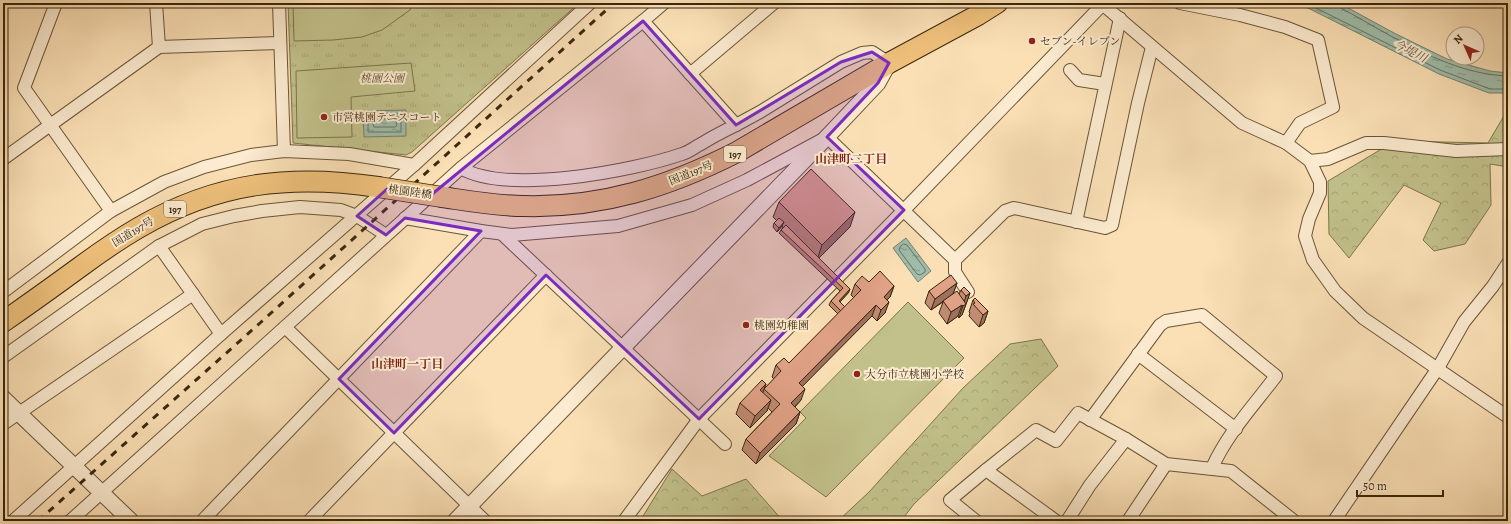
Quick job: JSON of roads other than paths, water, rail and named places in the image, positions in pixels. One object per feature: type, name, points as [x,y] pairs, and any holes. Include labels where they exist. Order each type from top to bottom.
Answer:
[{"type":"highway","name":"国道197号","points":[[442,197],[508,205],[555,206],[618,198],[670,183],[707,168],[737,152],[889,63],[978,15],[997,3]]},
{"type":"highway","name":"国道197号","points":[[3,322],[124,236],[166,213],[198,200],[241,187],[306,180],[378,187]]},
{"type":"highway","name":"桃園陸橋","points":[[378,187],[442,197]]},
{"type":"street","points":[[56,3],[24,88],[111,211]]},
{"type":"street","points":[[156,3],[159,47]]},
{"type":"street","points":[[279,3],[284,151]]},
{"type":"street","points":[[13,521],[221,334],[414,165],[590,3]]},
{"type":"street","points":[[70,521],[461,168],[664,3]]},
{"type":"street","points":[[690,74],[774,3]]},
{"type":"street","points":[[1180,3],[1240,15],[1285,27],[1318,40],[1333,107],[1300,123],[1286,143]]},
{"type":"street","points":[[624,521],[699,419],[904,210],[1102,4],[1242,123],[1286,143],[1310,161],[1320,182],[1320,193],[1309,219],[1305,236],[1313,260],[1335,291],[1363,318],[1508,417]]},
{"type":"street","points":[[1076,222],[1120,18]]},
{"type":"street","points":[[643,21],[736,125]]},
{"type":"street","points":[[3,159],[159,47],[280,43]]},
{"type":"street","points":[[955,260],[1005,211],[1014,208],[1105,228],[1112,224],[1152,47]]},
{"type":"street","points":[[455,521],[827,137],[878,83],[889,63],[872,52],[862,53],[841,62],[760,112],[684,154],[626,168],[592,174],[526,181],[491,178],[470,173],[461,168]]},
{"type":"street","points":[[1070,70],[1079,80],[1105,84]]},
{"type":"street","points":[[827,137],[955,260],[955,272],[968,292]]},
{"type":"street","points":[[405,218],[481,232],[512,235],[618,226],[692,205],[746,180],[827,137]]},
{"type":"street","points":[[1310,161],[1328,159],[1366,143],[1384,143],[1456,151],[1508,149]]},
{"type":"street","points":[[3,292],[111,211],[164,182],[204,167],[251,155],[284,151],[349,154],[414,165]]},
{"type":"street","points":[[3,357],[159,246],[202,224],[262,211],[300,207],[341,210],[357,216],[386,235]]},
{"type":"street","points":[[202,521],[481,232]]},
{"type":"street","points":[[502,234],[725,444]]},
{"type":"street","points":[[159,246],[221,334]]},
{"type":"street","points":[[1334,521],[1336,515],[1438,368],[1464,322],[1493,286],[1508,263]]},
{"type":"street","points":[[309,521],[546,275]]},
{"type":"street","points":[[3,424],[193,294]]},
{"type":"street","points":[[1090,420],[1160,325],[1166,321],[1202,315],[1221,329],[1276,376],[1236,429],[1217,457],[1212,468]]},
{"type":"street","points":[[285,327],[485,521]]},
{"type":"street","points":[[1138,354],[1236,429]]},
{"type":"street","points":[[3,398],[131,521]]},
{"type":"street","points":[[976,521],[950,500],[1036,430],[1056,441],[1078,414],[1126,439],[1166,464],[1212,468],[1231,472],[1294,521]]},
{"type":"street","points":[[1067,521],[1090,485],[1126,439]]},
{"type":"street","points":[[1128,521],[1166,464]]},
{"type":"street","points":[[986,470],[1056,521]]},
{"type":"water","name":"今堤川","points":[[1283,3],[1339,3],[1394,33],[1445,58],[1445,66],[1472,66],[1490,71],[1508,73],[1508,93],[1489,93],[1439,74],[1308,8]]},
{"type":"water","points":[[406,110],[406,136],[364,137],[363,111]]},
{"type":"water","points":[[906,238],[931,271],[918,282],[893,248]]},
{"type":"railway","points":[[38,521],[260,323],[614,3]]},
{"type":"place","name":"セブン-イレブン","points":[[1032,41]]},
{"type":"place","name":"市営桃園テニスコート","points":[[324,117]]},
{"type":"place","name":"桃園幼稚園","points":[[746,325]]},
{"type":"place","name":"大分市立桃園小学校","points":[[857,374]]},
{"type":"district","name":"山津町二丁目","points":[[851,159]]},
{"type":"district","name":"山津町一丁目","points":[[407,364]]},
{"type":"park label","name":"桃園公園","points":[[382,78]]}]
